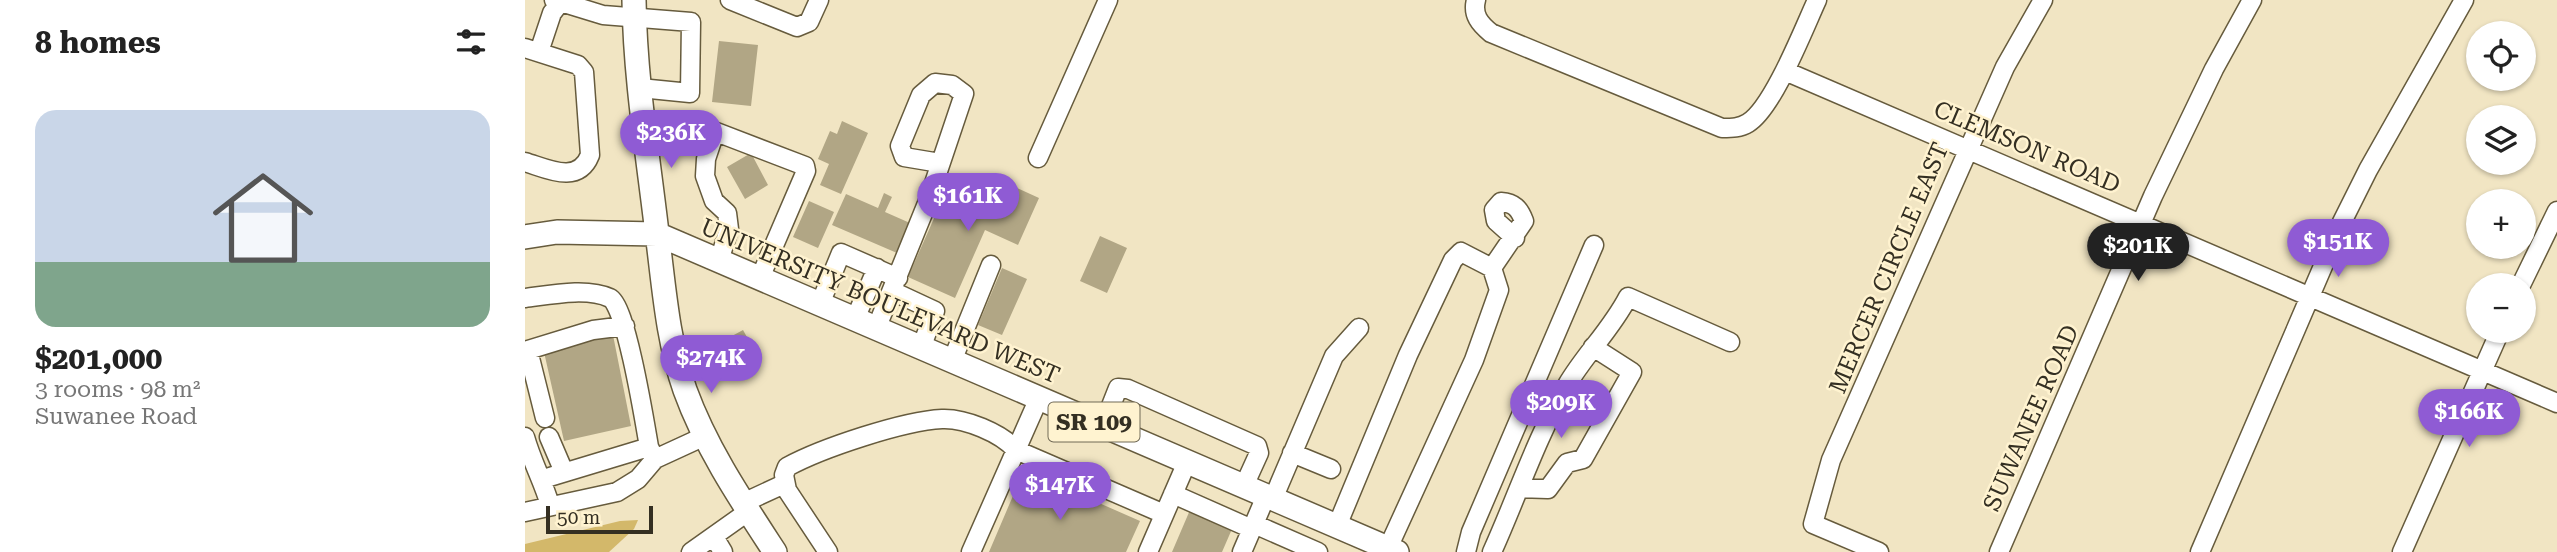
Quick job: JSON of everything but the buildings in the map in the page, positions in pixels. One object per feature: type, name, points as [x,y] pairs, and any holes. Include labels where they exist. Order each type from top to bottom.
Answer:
[{"type":"main road","points":[[634,8],[644,127],[668,328],[685,389],[705,436],[775,552]]},
{"type":"main road","name":"UNIVERSITY BOULEVARD WEST","points":[[525,237],[557,232],[657,234],[1393,550]]},
{"type":"street","points":[[730,0],[793,27],[806,25],[819,0]]},
{"type":"street","points":[[1038,158],[1108,0]]},
{"type":"street","points":[[1476,0],[1476,15],[1480,24],[1491,33],[1722,128],[1737,128],[1750,122],[1785,71],[1817,0]]},
{"type":"street","name":"MERCER CIRCLE EAST","points":[[1879,552],[1813,524],[1831,460],[2005,67],[2043,0]]},
{"type":"street","name":"SUWANEE ROAD","points":[[1999,552],[2142,223],[2214,69],[2252,0]]},
{"type":"street","points":[[2200,552],[2310,296],[2368,170],[2464,0]]},
{"type":"street","points":[[525,162],[562,173],[576,173],[586,165],[590,155],[583,72],[578,65],[532,50],[559,1],[603,15],[634,8],[691,22],[690,93],[640,88]]},
{"type":"street","name":"CLEMSON ROAD","points":[[1785,71],[2142,223],[2481,373],[2557,403]]},
{"type":"street","points":[[876,329],[895,285],[940,163],[964,94],[952,85],[935,83],[921,95],[900,146],[904,157],[940,163]]},
{"type":"street","points":[[644,127],[698,124],[805,166],[806,171],[759,278]]},
{"type":"street","points":[[715,132],[704,168],[712,197],[727,213],[729,229],[719,261]]},
{"type":"street","points":[[2527,273],[2557,211]]},
{"type":"street","points":[[1492,268],[1515,238]]},
{"type":"street","points":[[1466,552],[1471,532],[1594,245]]},
{"type":"street","points":[[1337,526],[1365,467],[1370,444],[1403,368],[1453,260],[1461,252],[1492,268],[1499,290],[1474,360],[1393,550]]},
{"type":"street","points":[[820,304],[841,253],[877,268],[895,285],[935,311],[921,348]]},
{"type":"street","points":[[952,361],[991,265]]},
{"type":"street","points":[[855,319],[877,268]]},
{"type":"street","points":[[525,298],[553,294],[609,297],[617,303],[625,326],[652,453],[638,479],[617,492],[525,512]]},
{"type":"street","points":[[1492,552],[1567,385],[1616,320],[1628,298],[1730,342]]},
{"type":"street","points":[[545,418],[527,350],[593,330],[625,326]]},
{"type":"street","points":[[1242,552],[1253,526],[1293,453],[1334,356],[1359,328]]},
{"type":"street","points":[[2402,552],[2495,343]]},
{"type":"street","points":[[1519,488],[1548,489],[1567,463],[1583,458],[1632,372],[1594,347]]},
{"type":"street","points":[[1103,426],[1118,388],[1128,390],[1257,446],[1259,453],[1244,486]]},
{"type":"street","points":[[971,552],[1039,398]]},
{"type":"street","points":[[828,552],[784,484],[787,467],[845,442],[942,419],[961,421],[1008,440],[1016,450],[1164,514]]},
{"type":"street","points":[[543,479],[564,471],[652,453],[705,436]]},
{"type":"street","points":[[549,437],[564,471]]},
{"type":"street","points":[[525,440],[533,468],[543,479],[550,505]]},
{"type":"street","points":[[1293,453],[1331,469]]},
{"type":"street","points":[[1148,552],[1187,462]]},
{"type":"street","points":[[691,552],[718,545],[746,507],[784,484]]},
{"type":"street","points":[[1173,494],[1318,552]]},
{"type":"shaded area","points":[[638,520],[634,529],[609,552],[525,552],[525,544],[620,521]]}]
